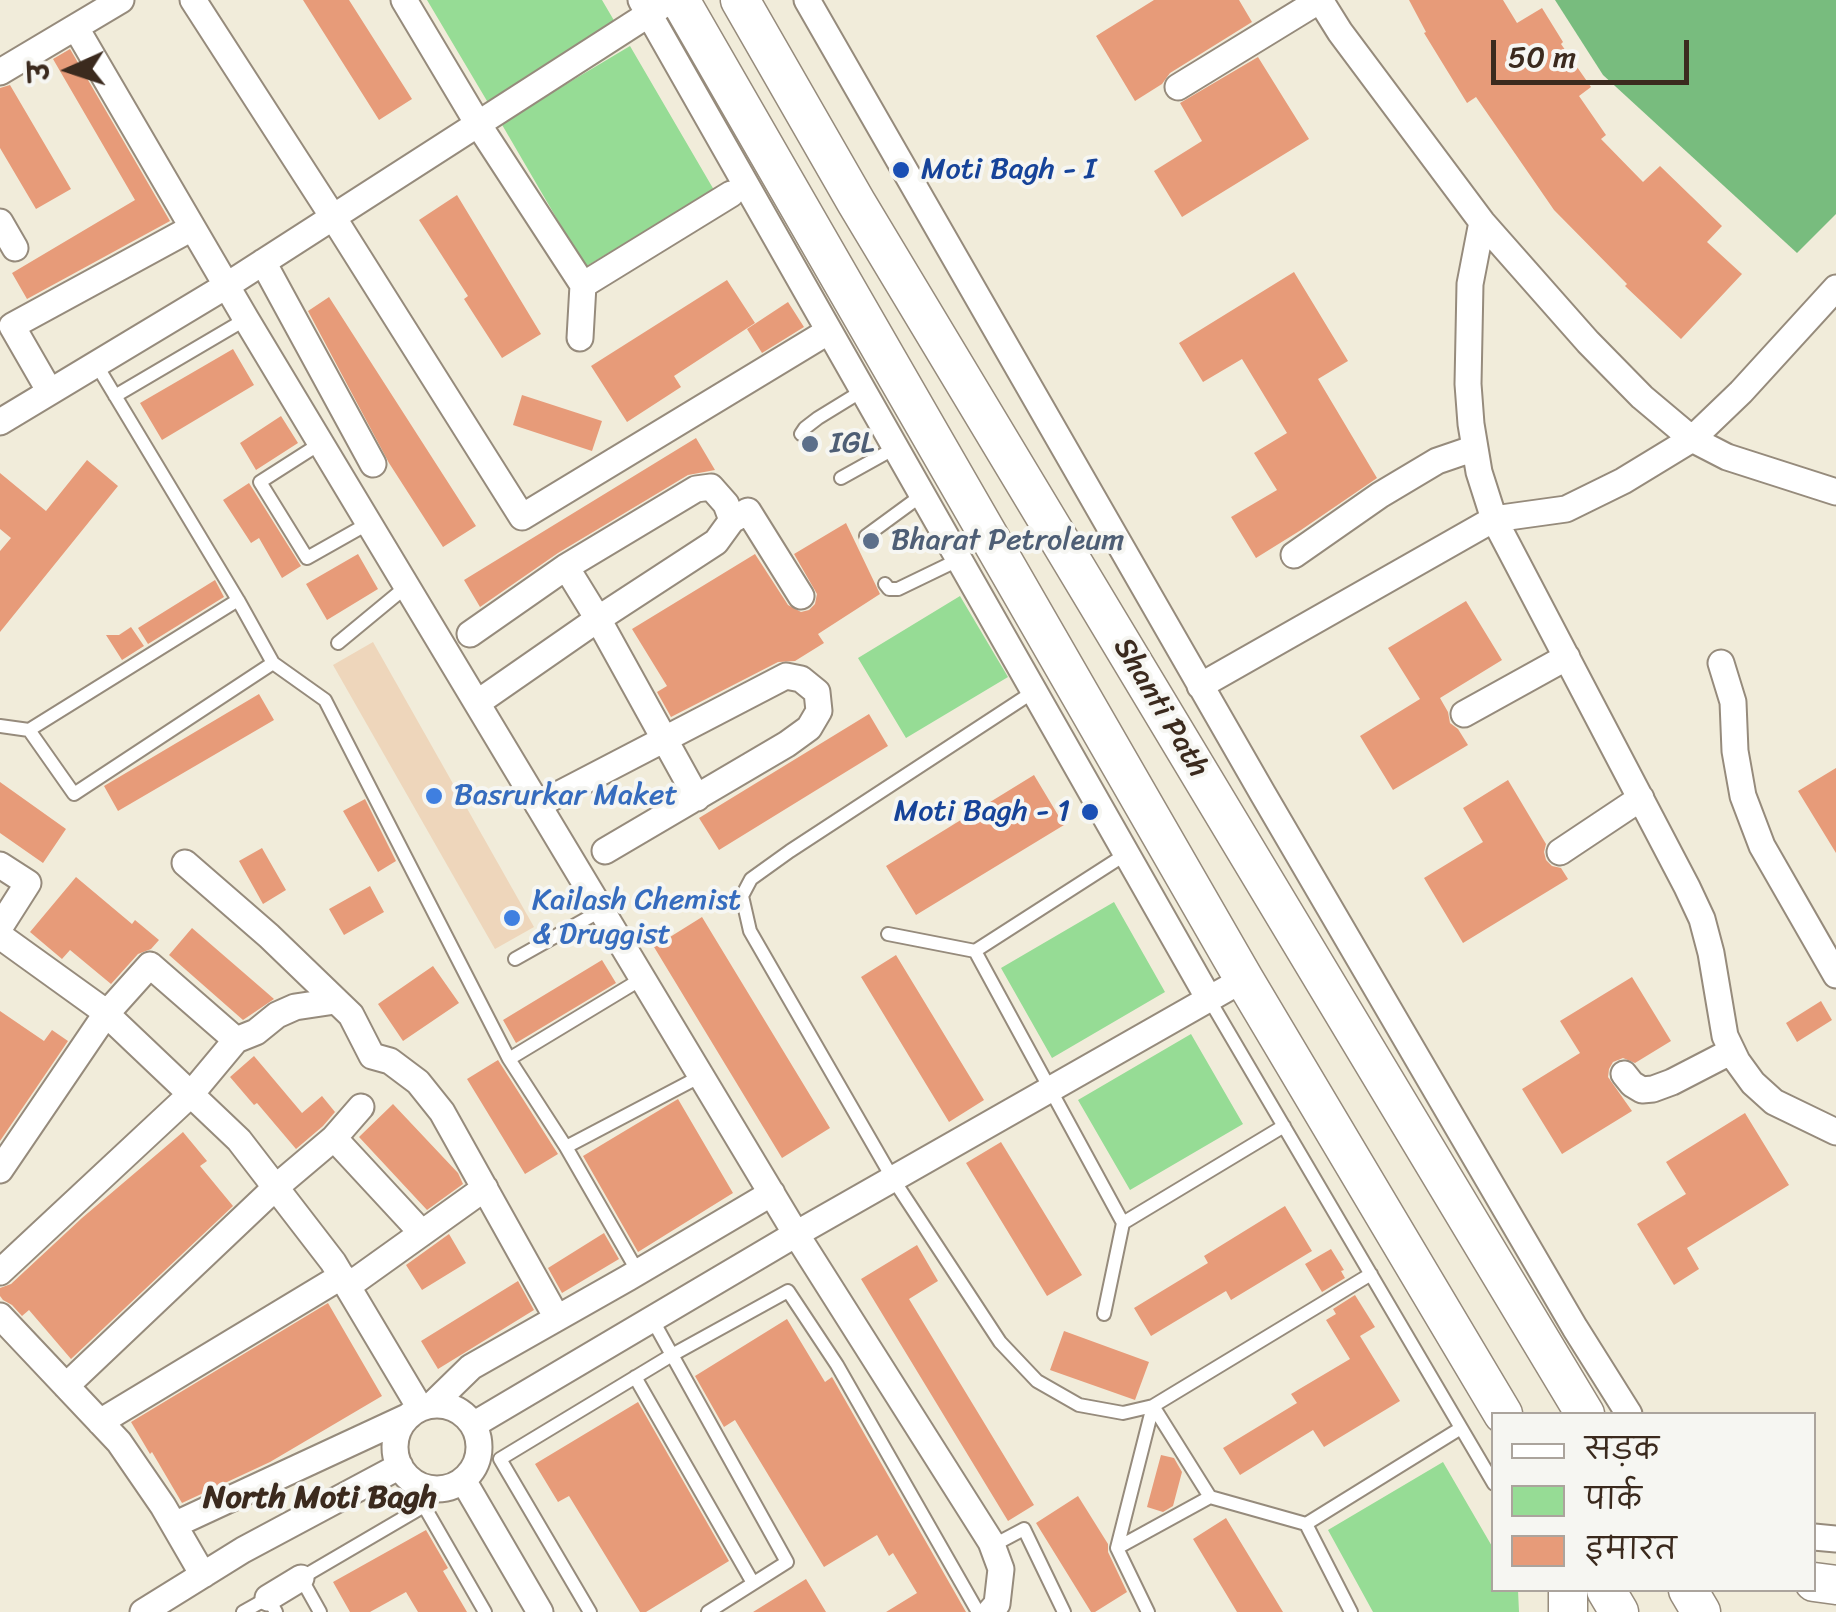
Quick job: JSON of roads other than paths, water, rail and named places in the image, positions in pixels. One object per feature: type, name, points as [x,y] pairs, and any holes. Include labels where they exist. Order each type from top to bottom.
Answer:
[{"type":"main road","name":"Shanti Path","points":[[740,0],[856,202],[1583,1412]]},
{"type":"main road","name":"Shanti Path","points":[[660,4],[1503,1412]]},
{"type":"street","points":[[0,72],[121,0]]},
{"type":"street","points":[[193,0],[522,518],[829,331]]},
{"type":"street","points":[[404,0],[582,286],[580,338]]},
{"type":"street","points":[[807,0],[1200,686],[1628,1412]]},
{"type":"street","points":[[1178,87],[1320,0],[1482,222],[1601,356],[1642,396],[1692,439],[1727,456],[1836,492]]},
{"type":"street","points":[[0,422],[226,286],[660,4],[829,331],[1209,999]]},
{"type":"street","points":[[76,28],[226,286],[796,1234],[992,1546],[1002,1569],[997,1604],[990,1612]]},
{"type":"street","points":[[582,286],[730,194]]},
{"type":"street","points":[[0,222],[15,248]]},
{"type":"street","points":[[1482,222],[1470,284],[1468,384],[1479,472],[1494,520],[1687,886],[1712,953],[1724,1036],[1732,1051],[1753,1084],[1774,1102],[1836,1132]]},
{"type":"street","points":[[50,392],[12,326],[192,228]]},
{"type":"street","points":[[263,262],[373,464]]},
{"type":"street","points":[[1200,686],[1494,520],[1566,509],[1623,482],[1692,439],[1741,392],[1836,288]]},
{"type":"street","points":[[246,318],[282,296]]},
{"type":"street","points":[[1294,556],[1380,494],[1437,460],[1475,448]]},
{"type":"street","points":[[470,634],[566,567],[696,489],[712,488],[726,504],[732,520]]},
{"type":"street","points":[[477,703],[716,542],[732,520],[748,510],[801,596]]},
{"type":"street","points":[[566,567],[698,798]]},
{"type":"street","points":[[1464,714],[1567,657]]},
{"type":"street","points":[[1721,663],[1733,702],[1743,796],[1762,846],[1836,975]]},
{"type":"street","points":[[538,805],[786,676],[801,680],[817,692],[818,711],[809,728],[605,851]]},
{"type":"street","points":[[1560,852],[1641,798]]},
{"type":"street","points":[[184,862],[269,936],[351,1016],[372,1056],[390,1061],[418,1082],[442,1112],[558,1318]]},
{"type":"street","points":[[0,865],[28,883],[0,928]]},
{"type":"street","points":[[0,936],[106,1014],[239,1140],[345,1281],[420,1409]]},
{"type":"street","points":[[0,1170],[106,1014],[150,965],[236,1040]]},
{"type":"street","points":[[473,1425],[796,1234],[1244,978]]},
{"type":"street","points":[[0,1272],[190,1094],[236,1040],[294,1007],[336,1001]]},
{"type":"street","points":[[1624,1074],[1642,1090],[1653,1089],[1732,1051]]},
{"type":"street","points":[[66,1386],[276,1187],[334,1138],[361,1107]]},
{"type":"street","points":[[334,1138],[422,1233]]},
{"type":"street","points":[[100,1422],[345,1281],[485,1188]]},
{"type":"street","points":[[174,1525],[420,1409],[444,1405],[466,1416],[478,1436],[477,1461],[463,1480],[446,1488],[428,1488],[407,1476],[396,1453],[400,1426],[420,1409],[471,1368],[772,1193]]},
{"type":"street","points":[[633,1276],[652,1319]]},
{"type":"street","points":[[0,1316],[118,1442],[174,1525],[202,1575]]},
{"type":"street","points":[[143,1612],[243,1550],[400,1466]]},
{"type":"street","points":[[463,1480],[540,1612]]},
{"type":"street","points":[[272,1605],[301,1578]]},
{"type":"lane","points":[[115,396],[246,318]]},
{"type":"lane","points":[[96,364],[273,664],[325,700],[509,1059],[566,1147],[633,1276]]},
{"type":"lane","points":[[801,434],[804,428],[862,390]]},
{"type":"lane","points":[[320,442],[260,482],[308,558],[369,523]]},
{"type":"lane","points":[[842,478],[895,448]]},
{"type":"lane","points":[[866,536],[922,494]]},
{"type":"lane","points":[[884,584],[889,590],[898,588],[958,560]]},
{"type":"lane","points":[[338,643],[408,586]]},
{"type":"lane","points":[[0,726],[29,730],[238,600]]},
{"type":"lane","points":[[29,730],[74,794],[273,664]]},
{"type":"lane","points":[[1034,692],[790,851],[751,879],[742,896],[750,931],[892,1179],[1000,1342],[1037,1381],[1079,1405],[1123,1413],[1153,1406],[1372,1274]]},
{"type":"lane","points":[[888,934],[975,951],[1126,854]]},
{"type":"lane","points":[[516,959],[602,910]]},
{"type":"lane","points":[[975,951],[1123,1223],[1104,1314]]},
{"type":"lane","points":[[509,1059],[642,978]]},
{"type":"lane","points":[[1209,999],[1491,1479]]},
{"type":"lane","points":[[566,1147],[701,1076]]},
{"type":"lane","points":[[1123,1223],[1284,1126]]},
{"type":"lane","points":[[590,1612],[500,1460],[672,1354],[788,1291],[837,1365],[978,1612]]},
{"type":"lane","points":[[652,1319],[788,1562],[708,1612]]},
{"type":"lane","points":[[635,1377],[754,1584]]},
{"type":"lane","points":[[1153,1406],[1210,1497],[1306,1524],[1351,1612]]},
{"type":"lane","points":[[1148,1612],[1117,1548],[1153,1406]]},
{"type":"lane","points":[[1306,1524],[1461,1428]]},
{"type":"lane","points":[[1117,1548],[1210,1497]]},
{"type":"lane","points":[[320,1612],[301,1578],[424,1506],[485,1612]]},
{"type":"lane","points":[[992,1546],[1024,1530],[1064,1612]]},
{"type":"lane","points":[[243,1612],[272,1605]]},
{"type":"place","name":"Moti Bagh - I","points":[[901,170]]},
{"type":"place","name":"IGL","points":[[810,444]]},
{"type":"place","name":"Bharat Petroleum","points":[[871,541]]},
{"type":"place","name":"Basrurkar Maket","points":[[434,796]]},
{"type":"place","name":"Moti Bagh - 1","points":[[1090,812]]},
{"type":"place","name":"Kailash Chemist & Druggist","points":[[512,918]]},
{"type":"district","name":"North Moti Bagh","points":[[320,1499]]}]
